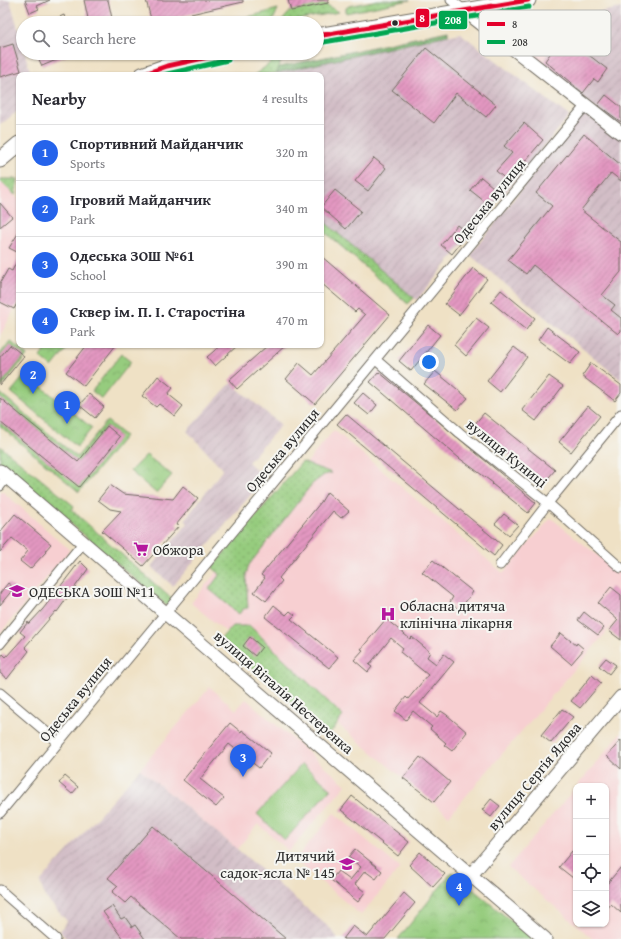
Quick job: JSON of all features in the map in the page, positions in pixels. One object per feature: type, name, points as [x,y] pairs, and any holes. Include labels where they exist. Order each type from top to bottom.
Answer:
[{"type":"main road","points":[[324,35],[528,0]]},
{"type":"main road","points":[[464,10],[479,22]]},
{"type":"main road","points":[[523,56],[621,133]]},
{"type":"main road","points":[[152,72],[195,60]]},
{"type":"main road","points":[[0,160],[16,147]]},
{"type":"main road","name":"вулиця Віталія Нестеренка","points":[[2,478],[84,542],[545,939]]},
{"type":"main road","name":"вулиця Сергія Ядова","points":[[471,875],[621,697]]},
{"type":"street","points":[[451,0],[464,10]]},
{"type":"street","name":"Одеська вулиця","points":[[0,813],[586,105]]},
{"type":"street","name":"вулиця Куниці","points":[[376,360],[460,433],[548,503],[621,568]]},
{"type":"street","points":[[500,565],[548,503],[621,414]]},
{"type":"street","points":[[0,644],[84,542]]},
{"type":"street","points":[[0,693],[58,742]]},
{"type":"street","points":[[0,890],[44,936],[56,939]]},
{"type":"shaded area","points":[[0,0],[10,0],[16,21],[16,60],[27,60],[30,72],[16,72],[16,112],[0,125]]},
{"type":"shaded area","points":[[621,8],[621,130],[543,66],[546,56],[611,56],[610,10]]},
{"type":"shaded area","points":[[460,33],[479,47],[479,56],[490,56],[569,116],[417,300],[324,222],[324,72],[282,72]]},
{"type":"shaded area","points":[[530,56],[546,56],[543,66]]},
{"type":"shaded area","points":[[586,107],[621,135],[621,380],[470,255]]},
{"type":"shaded area","points":[[0,181],[16,197],[16,306],[0,336]]},
{"type":"shaded area","points":[[231,383],[281,425],[248,462],[265,478],[173,586],[151,567],[188,523],[185,520],[223,469],[187,431]]},
{"type":"shaded area","name":"Обласна дитяча клінічна лікарня","points":[[334,430],[503,573],[551,518],[621,574],[621,615],[449,816],[191,603]]},
{"type":"shaded area","name":"ОДЕСЬКА ЗОШ №11","points":[[2,491],[70,550],[0,633],[0,493]]},
{"type":"shaded area","points":[[210,687],[236,710],[246,699],[346,785],[289,851],[258,824],[237,849],[140,769]]},
{"type":"shaded area","points":[[621,733],[621,939],[593,939],[579,927],[609,927],[609,783],[579,783]]},
{"type":"shaded area","points":[[140,769],[332,930],[338,939],[67,939],[60,931],[67,921],[45,897],[40,882]]},
{"type":"shaded area","points":[[573,791],[573,922],[508,867]]},
{"type":"shaded area","name":"Дитячий садок-ясла № 145","points":[[334,813],[400,868],[361,915],[295,860]]},
{"type":"green space","points":[[318,0],[339,12],[318,16],[286,16],[296,5]]},
{"type":"green space","points":[[378,0],[410,0],[346,13],[346,8],[349,6]]},
{"type":"green space","points":[[278,9],[275,16],[252,16]]},
{"type":"green space","points":[[448,31],[448,35],[277,72],[279,67],[312,60],[324,60],[324,57]]},
{"type":"green space","points":[[275,60],[281,60],[277,72],[258,72]]},
{"type":"green space","points":[[0,179],[16,179],[15,195],[0,181]]},
{"type":"green space","points":[[324,222],[414,298],[408,304],[324,232]]},
{"type":"green space","points":[[10,341],[16,346],[16,348],[18,348],[27,355],[0,389],[0,385],[24,356],[10,345],[0,357],[0,354]]},
{"type":"green space","points":[[47,348],[68,348],[52,367],[40,357]]},
{"type":"green space","points":[[121,354],[131,362],[102,399],[92,391]]},
{"type":"green space","points":[[26,374],[92,428],[77,447],[11,392]]},
{"type":"green space","points":[[0,393],[77,457],[107,421],[125,436],[79,492],[0,426],[0,422],[79,486],[119,436],[107,426],[78,462],[0,398]]},
{"type":"green space","points":[[0,446],[74,506],[72,510],[174,601],[167,606],[0,463]]},
{"type":"green space","points":[[146,455],[172,475],[156,493],[130,471]]},
{"type":"green space","points":[[302,462],[332,473],[324,475],[312,484],[249,565],[246,575],[248,608],[243,609],[239,614],[209,589],[220,574],[212,567]]},
{"type":"green space","points":[[233,626],[250,626],[343,716],[329,735],[219,640]]},
{"type":"green space","points":[[302,764],[331,789],[285,840],[257,814]]},
{"type":"green space","points":[[452,872],[533,939],[398,939]]},
{"type":"building","points":[[25,0],[50,0],[37,6],[39,9],[30,13]]},
{"type":"building","points":[[84,0],[108,0],[111,16],[87,16]]},
{"type":"building","points":[[146,0],[243,0],[243,2],[182,16],[150,16]]},
{"type":"building","points":[[288,0],[328,0],[328,3],[291,11]]},
{"type":"building","points":[[13,44],[16,60],[18,60],[21,71],[0,77],[0,48]]},
{"type":"building","points":[[426,48],[496,105],[486,117],[456,93],[434,123],[392,90]]},
{"type":"building","points":[[548,56],[590,56],[607,69],[598,82],[594,79],[583,93],[545,61]]},
{"type":"building","points":[[39,60],[56,60],[42,66]]},
{"type":"building","points":[[606,95],[621,107],[621,122],[598,105]]},
{"type":"building","points":[[524,123],[543,140],[508,181],[496,171],[512,153],[504,146]]},
{"type":"building","points":[[584,134],[621,165],[621,181],[611,173],[581,210],[621,242],[621,272],[602,295],[615,305],[611,310],[621,318],[621,331],[618,334],[533,265],[526,274],[508,260],[552,206],[536,193]]},
{"type":"building","points":[[374,158],[386,168],[368,191],[355,181]]},
{"type":"building","points":[[481,177],[499,192],[489,205],[470,190]]},
{"type":"building","points":[[335,190],[361,211],[346,229],[324,210],[324,203]]},
{"type":"building","points":[[0,203],[12,217],[0,227]]},
{"type":"building","points":[[457,225],[468,234],[452,254],[441,245]]},
{"type":"building","points":[[16,237],[16,252],[9,248]]},
{"type":"building","points":[[324,259],[390,315],[315,404],[286,379],[299,363],[313,375],[365,315],[358,309],[355,312],[324,286]]},
{"type":"building","points":[[16,263],[16,305],[14,309],[0,302],[0,283],[8,269],[12,271]]},
{"type":"building","points":[[473,268],[487,279],[459,315],[445,304]]},
{"type":"building","points":[[501,290],[535,318],[526,330],[491,302]]},
{"type":"building","points":[[476,318],[489,328],[466,356],[454,345]]},
{"type":"building","points":[[428,325],[440,335],[411,371],[399,361]]},
{"type":"building","points":[[547,327],[580,352],[570,364],[538,340]]},
{"type":"building","points":[[10,345],[24,356],[0,385],[0,357]]},
{"type":"building","points":[[514,347],[527,357],[500,392],[487,381]]},
{"type":"building","points":[[85,348],[114,348],[84,386],[66,372]]},
{"type":"building","points":[[218,348],[235,348],[215,366],[207,357]]},
{"type":"building","points":[[265,348],[283,348],[237,389],[229,380]]},
{"type":"building","points":[[591,363],[621,385],[621,393],[615,401],[582,376]]},
{"type":"building","points":[[435,371],[468,398],[457,410],[424,384]]},
{"type":"building","points":[[379,372],[536,503],[528,513],[492,484],[493,483],[459,458],[370,382]]},
{"type":"building","points":[[158,376],[173,388],[168,394],[183,406],[175,416],[159,404],[156,407],[142,396]]},
{"type":"building","points":[[549,376],[563,386],[536,421],[522,410]]},
{"type":"building","points":[[363,393],[377,405],[369,415],[354,403]]},
{"type":"building","points":[[89,394],[104,407],[95,418],[79,405]]},
{"type":"building","points":[[0,398],[78,462],[107,426],[120,437],[79,487],[0,422]]},
{"type":"building","points":[[588,406],[600,416],[571,452],[559,442]]},
{"type":"building","points":[[484,413],[555,470],[544,483],[473,426]]},
{"type":"building","points":[[346,414],[502,545],[494,556],[337,424]]},
{"type":"building","points":[[110,485],[123,494],[173,499],[183,486],[198,498],[176,525],[179,526],[143,566],[102,531],[121,511],[110,509],[98,500]]},
{"type":"building","points":[[327,492],[349,511],[341,518],[333,511],[279,578],[282,581],[266,601],[254,592],[265,578],[261,575],[321,502]]},
{"type":"building","points":[[15,514],[51,544],[45,551],[46,552],[30,569],[20,561],[28,551],[12,538],[0,552],[0,532]]},
{"type":"building","points":[[504,514],[518,525],[509,535],[495,524]]},
{"type":"building","points":[[433,560],[473,592],[459,610],[450,602],[453,597],[422,572]]},
{"type":"building","points":[[80,561],[88,569],[57,612],[56,611],[25,647],[29,651],[7,679],[0,673],[0,658],[3,654],[6,657],[25,636],[20,632],[28,622],[29,624],[43,609]]},
{"type":"building","points":[[8,583],[14,588],[0,605],[0,593]]},
{"type":"building","points":[[611,587],[621,595],[621,640],[609,631],[618,620],[598,603]]},
{"type":"building","points":[[274,605],[286,615],[290,611],[295,615],[291,619],[338,657],[329,668],[265,617]]},
{"type":"building","points":[[584,612],[604,628],[598,635],[578,620]]},
{"type":"building","points":[[386,619],[410,639],[412,637],[430,652],[427,657],[436,664],[444,654],[454,662],[420,703],[437,717],[441,711],[467,732],[452,751],[444,745],[446,743],[430,729],[432,727],[413,711],[406,720],[395,711],[406,697],[408,699],[428,675],[400,652],[403,648],[391,638],[369,665],[372,667],[368,672],[354,660],[363,650],[361,649]]},
{"type":"building","points":[[561,633],[576,645],[577,643],[584,649],[571,664],[550,646]]},
{"type":"building","points":[[250,637],[262,647],[255,656],[243,646]]},
{"type":"building","points":[[606,658],[616,665],[609,674],[599,666]]},
{"type":"building","points":[[592,675],[601,683],[580,708],[571,701]]},
{"type":"building","points":[[562,709],[573,717],[551,743],[541,735]]},
{"type":"building","points":[[230,723],[241,732],[242,730],[271,753],[259,768],[229,744],[200,779],[224,798],[216,807],[183,780]]},
{"type":"building","points":[[621,740],[621,769],[607,756]]},
{"type":"building","points":[[420,757],[450,782],[434,802],[403,778]]},
{"type":"building","points":[[65,776],[78,787],[72,794],[59,783]]},
{"type":"building","points":[[352,796],[409,842],[398,856],[341,810]]},
{"type":"building","points":[[491,799],[500,806],[491,817],[482,810]]},
{"type":"building","points":[[153,826],[286,939],[181,939],[131,897],[125,903],[112,892],[118,886],[108,878]]},
{"type":"building","points":[[355,849],[382,871],[376,879],[365,871],[355,884],[365,892],[358,902],[331,880],[338,871],[350,880],[361,867],[348,857]]},
{"type":"building","points":[[572,851],[573,852],[573,878],[559,867]]},
{"type":"building","points":[[420,852],[445,874],[433,887],[409,865]]},
{"type":"building","points":[[621,867],[621,913],[611,904],[609,906],[609,881]]},
{"type":"building","points":[[404,893],[415,903],[385,939],[343,939],[353,926],[367,937]]},
{"type":"building","points":[[112,906],[121,919],[125,917],[132,927],[135,925],[145,939],[123,939],[103,912]]},
{"type":"transit line","name":"8","points":[[324,35],[528,0]]},
{"type":"transit line","name":"208","points":[[511,10],[529,7]]},
{"type":"transit line","name":"208","points":[[324,42],[479,16]]},
{"type":"transit line","name":"8","points":[[150,72],[167,66],[194,60]]},
{"type":"transit line","name":"208","points":[[176,72],[228,60]]},
{"type":"place","name":"Ігровий Майданчик","points":[[33,394]]},
{"type":"place","name":"Спортивний Майданчик","points":[[67,424]]},
{"type":"place","name":"Обжора","points":[[141,549]]},
{"type":"place","name":"ОДЕСЬКА ЗОШ №11","points":[[17,591]]},
{"type":"place","name":"Обласна дитяча клінічна лікарня","points":[[388,614]]},
{"type":"place","name":"Одеська ЗОШ №61","points":[[243,777]]},
{"type":"place","name":"Дитячий садок-ясла № 145","points":[[347,864]]},
{"type":"place","name":"Сквер ім. П. І. Старостіна","points":[[459,906]]}]
